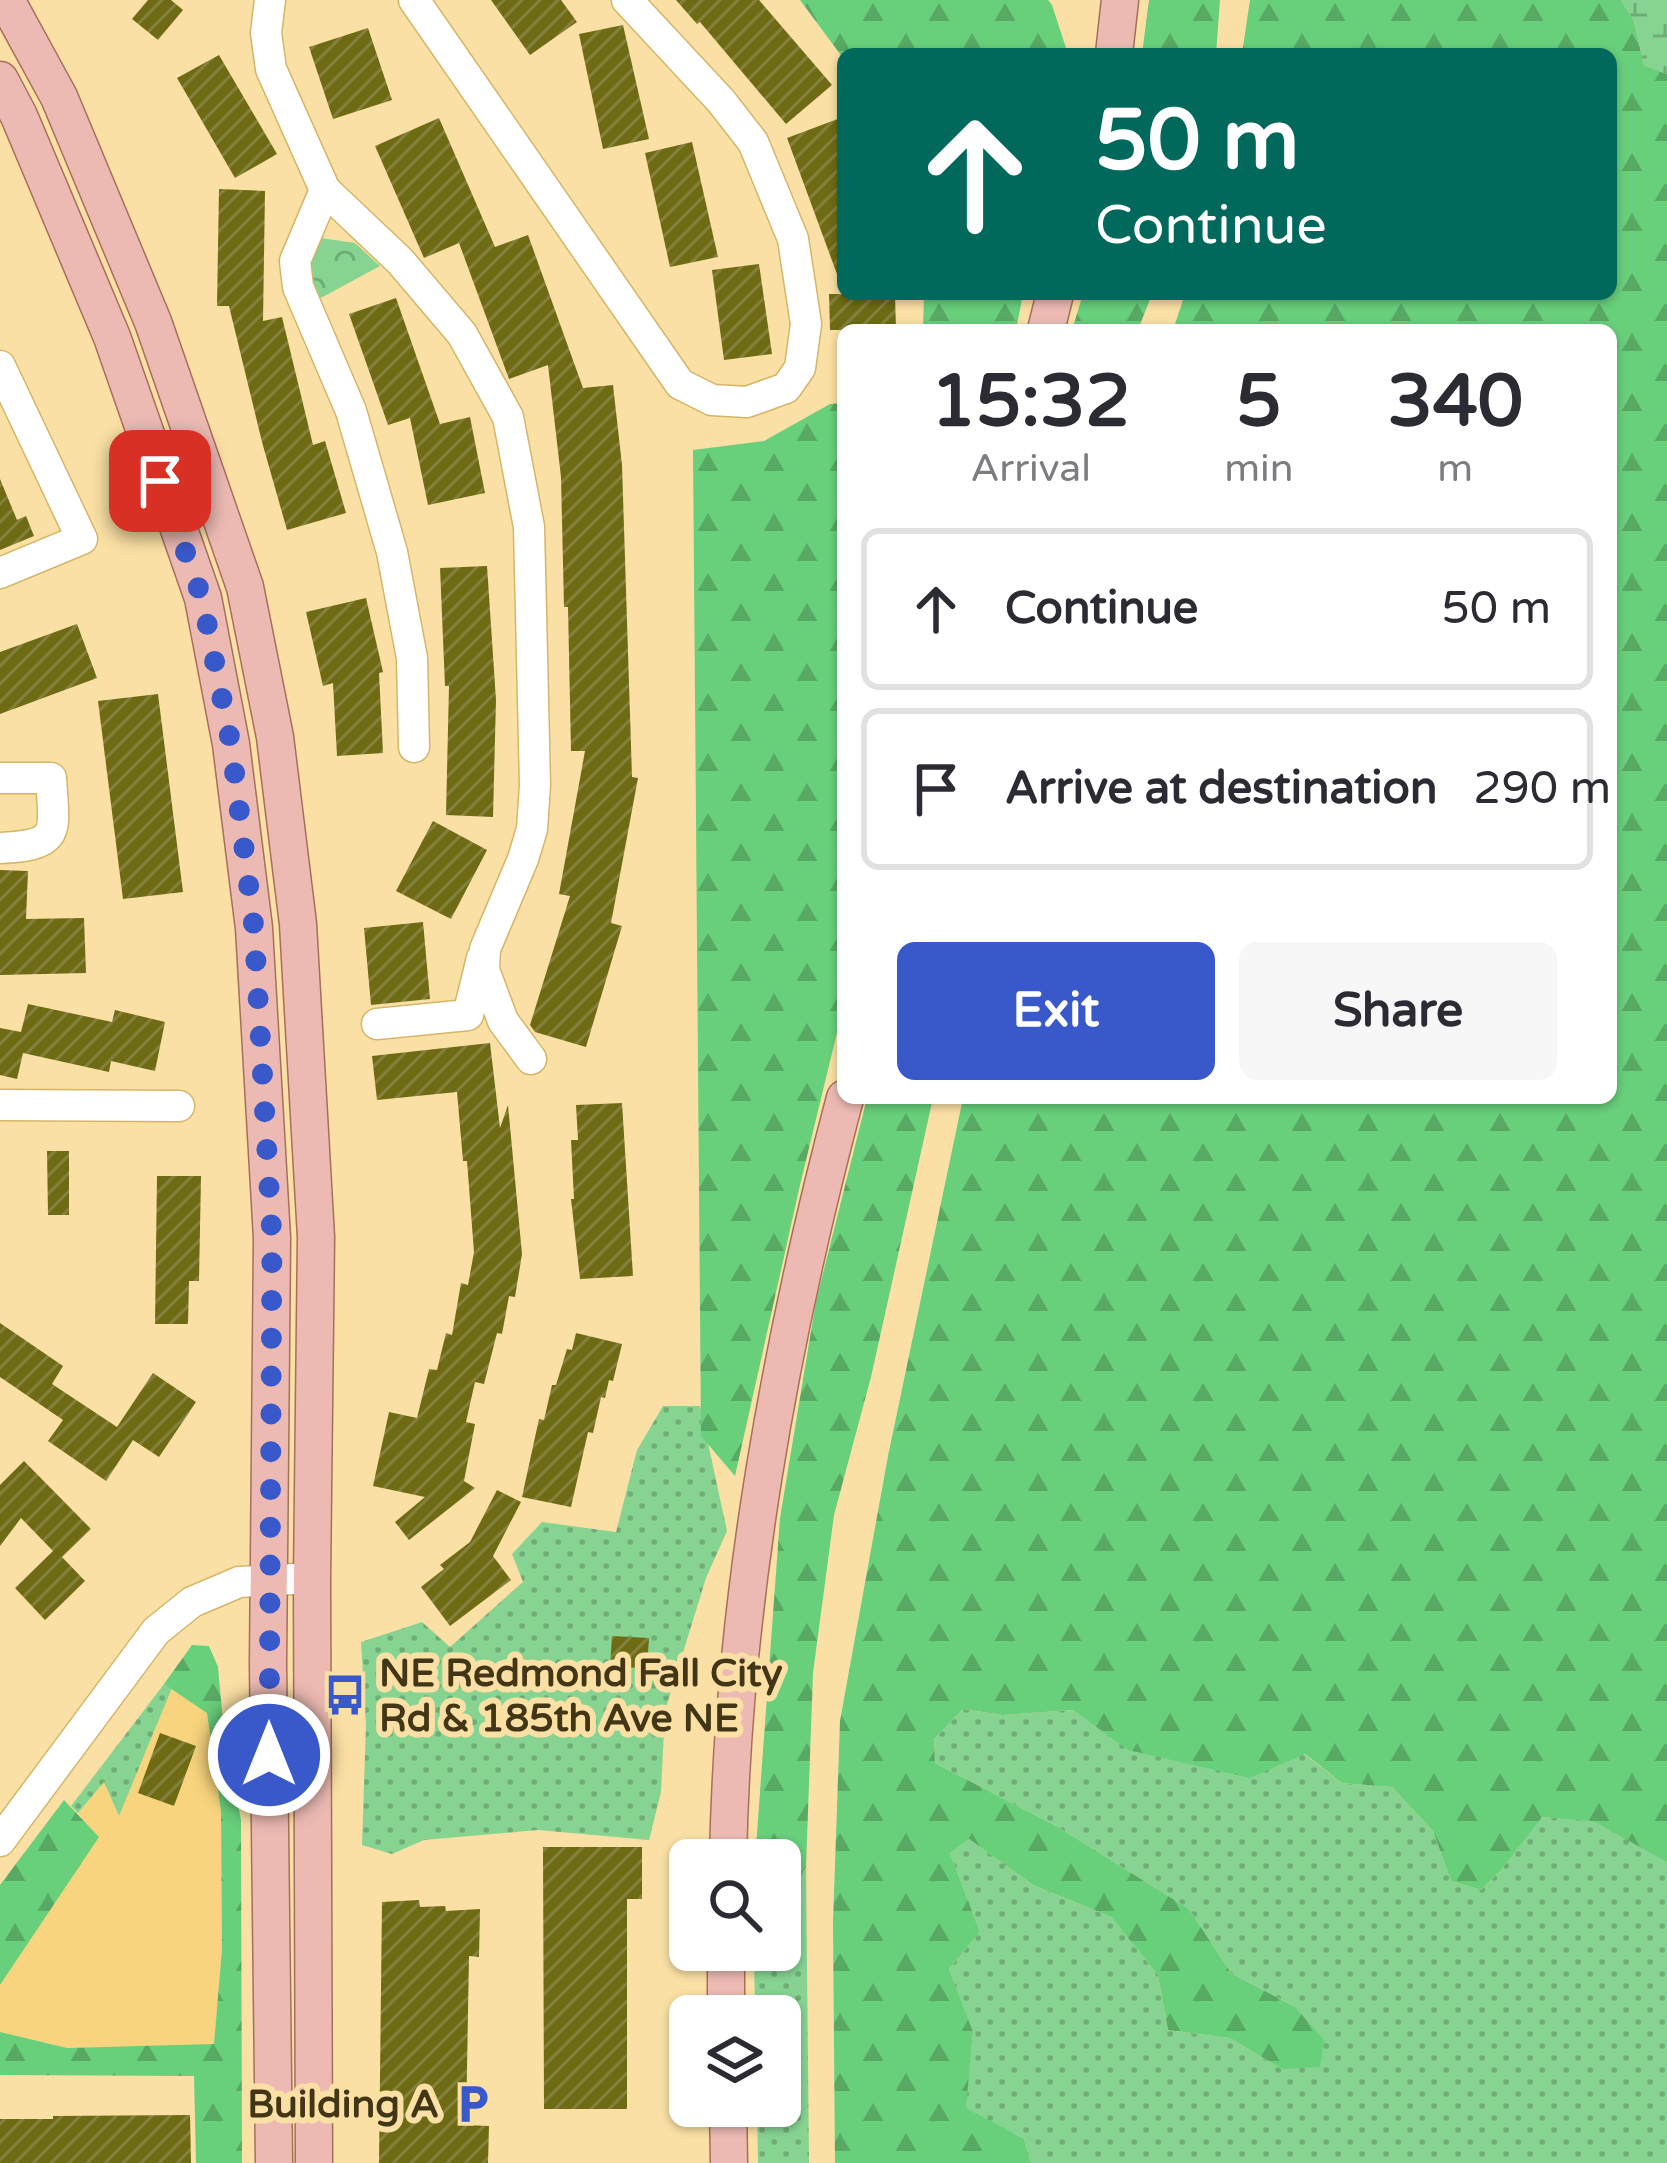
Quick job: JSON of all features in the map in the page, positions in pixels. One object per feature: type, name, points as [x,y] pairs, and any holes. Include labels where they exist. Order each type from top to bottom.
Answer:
[{"type":"main road","points":[[7,0],[59,98],[153,322],[245,587],[270,715],[298,924],[316,1237],[314,2163]]},
{"type":"main road","points":[[1115,48],[1120,0]]},
{"type":"main road","points":[[0,80],[112,337],[202,598],[231,744],[254,928],[272,1238],[268,1580],[274,2163]]},
{"type":"main road","points":[[729,1839],[748,1593],[767,1442],[814,1213],[842,1104]]},
{"type":"main road","points":[[728,2127],[729,2163]]},
{"type":"street","points":[[270,0],[266,33],[271,69],[326,190],[400,261],[462,334],[508,417],[529,527],[535,785],[532,829],[523,859],[485,949],[468,1015],[377,1024]]},
{"type":"street","points":[[414,0],[680,385],[712,400],[748,402],[786,388],[800,368],[806,324],[793,239],[754,142],[627,0]]},
{"type":"street","points":[[326,190],[295,261],[298,287],[351,411],[392,552],[412,658],[414,747]]},
{"type":"street","points":[[0,366],[82,538],[0,573]]},
{"type":"street","points":[[0,778],[51,778],[54,827],[31,847],[0,848]]},
{"type":"street","points":[[485,949],[484,970],[503,1021],[531,1059]]},
{"type":"street","points":[[0,1106],[179,1106]]},
{"type":"street","points":[[0,1841],[156,1631],[192,1602],[238,1582],[312,1579]]},
{"type":"shaded area","points":[[172,1688],[207,1713],[221,1811],[222,1949],[214,2045],[67,2048],[0,2032],[0,1985],[98,1838],[78,1813],[104,1781],[119,1814]]},
{"type":"green space","points":[[800,0],[1048,0],[1066,48],[837,48]]},
{"type":"green space","points":[[1149,0],[1220,0],[1216,48],[1143,48]]},
{"type":"green space","points":[[1250,0],[1621,0],[1634,21],[1644,65],[1667,74],[1667,1862],[1593,1821],[1542,1817],[1481,1890],[1451,1881],[1433,1831],[1392,1787],[1342,1783],[1305,1754],[1250,1778],[1128,1750],[1073,1710],[1003,1715],[963,1709],[934,1739],[935,1763],[1058,1827],[1189,1909],[1231,1973],[1295,2007],[1324,2040],[1320,2067],[1282,2069],[1230,2038],[1168,2030],[1158,1975],[1111,1917],[1033,1885],[969,1839],[950,1853],[980,1932],[949,1969],[973,2032],[966,2108],[1024,2139],[1031,2163],[835,2163],[833,1922],[840,1721],[888,1456],[962,1104],[1617,1104],[1617,324],[1175,324],[1183,300],[1617,300],[1617,48],[1243,48]]},
{"type":"green space","points":[[1621,0],[1667,0],[1667,74],[1644,66],[1634,21]]},
{"type":"green space","points":[[321,238],[355,243],[380,266],[319,299],[305,268]]},
{"type":"green space","points":[[924,300],[1022,300],[1017,324],[923,324]]},
{"type":"green space","points":[[1081,300],[1150,300],[1140,324],[1074,324]]},
{"type":"green space","points":[[837,403],[837,1033],[735,1476],[701,1436],[693,450],[764,441]]},
{"type":"green space","points":[[865,1104],[932,1104],[871,1377],[834,1515],[813,1673],[806,1867],[801,1875],[801,1839],[757,1839],[780,1518],[816,1301]]},
{"type":"green space","points":[[663,1406],[700,1406],[727,1531],[706,1578],[665,1711],[661,1792],[649,1840],[538,1830],[424,1840],[392,1854],[362,1845],[366,1725],[361,1642],[422,1622],[450,1647],[523,1582],[512,1554],[542,1522],[616,1532],[637,1450]]},
{"type":"green space","points":[[192,1645],[209,1646],[218,1667],[241,1820],[242,2163],[196,2163],[194,2076],[0,2075],[0,2032],[67,2048],[214,2044],[222,1949],[221,1811],[207,1713],[164,1684]]},
{"type":"green space","points":[[164,1684],[172,1688],[119,1816],[104,1782],[78,1813],[71,1806]]},
{"type":"green space","points":[[963,1709],[1003,1715],[1073,1710],[1129,1750],[1304,1754],[1342,1783],[1392,1787],[1433,1831],[1451,1881],[1481,1890],[1541,1817],[1593,1820],[1660,1857],[1667,1862],[1667,2163],[1031,2163],[1024,2139],[965,2109],[973,2033],[949,1969],[980,1932],[950,1853],[969,1839],[1033,1885],[1111,1917],[1158,1975],[1168,2030],[1230,2038],[1282,2069],[1295,2007],[1231,1973],[1189,1909],[1058,1827],[935,1763],[934,1739]]},
{"type":"green space","points":[[64,1800],[99,1837],[0,1985],[0,1885]]},
{"type":"green space","points":[[806,1867],[809,2163],[758,2163],[757,2127],[801,2127],[801,1995],[755,1995],[754,1971],[801,1971],[801,1875]]},
{"type":"building","points":[[148,0],[171,0],[183,10],[158,40],[132,19]]},
{"type":"building","points":[[491,0],[561,0],[577,22],[530,55]]},
{"type":"building","points":[[676,0],[759,0],[832,85],[786,124]]},
{"type":"building","points":[[623,25],[649,139],[603,149],[579,34]]},
{"type":"building","points":[[368,28],[392,100],[333,119],[309,47]]},
{"type":"building","points":[[219,55],[277,154],[235,178],[177,78]]},
{"type":"building","points":[[439,118],[495,247],[528,235],[583,388],[613,385],[622,465],[632,777],[638,778],[611,923],[622,926],[586,1047],[535,1032],[530,1025],[570,896],[559,894],[585,751],[571,751],[561,477],[548,365],[509,379],[459,243],[424,258],[375,146]]},
{"type":"building","points":[[837,119],[837,274],[787,138]]},
{"type":"building","points":[[692,142],[718,257],[670,267],[645,153]]},
{"type":"building","points":[[219,189],[265,191],[263,321],[282,317],[313,445],[325,441],[346,513],[287,530],[229,306],[217,306]]},
{"type":"building","points":[[759,264],[772,354],[724,360],[712,270]]},
{"type":"building","points":[[829,294],[837,294],[837,300],[895,300],[896,324],[837,324],[837,330],[830,330]]},
{"type":"building","points":[[396,298],[440,424],[470,417],[485,493],[428,505],[410,418],[388,425],[349,314]]},
{"type":"building","points":[[0,479],[17,520],[26,516],[34,536],[0,550]]},
{"type":"building","points":[[487,566],[496,700],[493,817],[446,815],[449,686],[445,686],[440,568]]},
{"type":"building","points":[[366,598],[383,672],[379,673],[383,753],[337,756],[333,683],[323,686],[306,612]]},
{"type":"building","points":[[77,624],[97,678],[0,714],[0,652]]},
{"type":"building","points":[[158,694],[183,892],[123,899],[98,701]]},
{"type":"building","points":[[433,821],[487,850],[451,919],[396,891]]},
{"type":"building","points":[[0,870],[28,871],[26,919],[84,918],[86,973],[0,975]]},
{"type":"building","points":[[423,922],[430,999],[371,1005],[364,928]]},
{"type":"building","points":[[28,1004],[112,1022],[115,1010],[165,1022],[155,1071],[111,1061],[109,1072],[23,1053],[17,1079],[0,1075],[0,1028],[21,1032]]},
{"type":"building","points":[[490,1043],[500,1128],[508,1105],[522,1254],[515,1297],[509,1296],[502,1334],[497,1333],[484,1384],[475,1382],[466,1422],[475,1424],[464,1481],[475,1488],[409,1540],[395,1522],[425,1497],[373,1486],[389,1412],[417,1418],[429,1369],[437,1370],[446,1333],[452,1335],[461,1283],[468,1285],[474,1252],[457,1092],[377,1100],[372,1056]]},
{"type":"building","points":[[622,1103],[633,1276],[580,1279],[571,1199],[571,1140],[578,1140],[576,1105]]},
{"type":"building","points":[[47,1151],[69,1151],[69,1215],[48,1215]]},
{"type":"building","points":[[157,1176],[201,1176],[199,1281],[189,1281],[188,1324],[155,1324]]},
{"type":"building","points":[[0,1323],[63,1366],[52,1384],[117,1427],[153,1373],[196,1402],[159,1457],[133,1440],[106,1481],[48,1441],[63,1420],[0,1377]]},
{"type":"building","points":[[576,1333],[622,1344],[593,1433],[588,1432],[571,1507],[522,1497],[539,1419],[544,1420],[552,1385],[556,1385]]},
{"type":"building","points":[[24,1461],[91,1529],[62,1557],[85,1581],[45,1620],[15,1588],[53,1551],[21,1518],[0,1546],[0,1485]]},
{"type":"building","points":[[497,1490],[521,1502],[493,1556],[511,1580],[450,1626],[421,1587],[470,1542]]},
{"type":"building","points":[[612,1636],[649,1638],[647,1668],[610,1667]]},
{"type":"building","points":[[160,1733],[196,1746],[174,1806],[138,1793]]},
{"type":"building","points":[[543,1847],[642,1847],[642,1899],[627,1899],[627,2109],[544,2109]]},
{"type":"building","points":[[419,1900],[420,1907],[445,1906],[446,1911],[480,1909],[479,1957],[469,1956],[466,2125],[489,2126],[488,2163],[379,2163],[382,1902]]},
{"type":"building","points":[[190,2115],[191,2163],[0,2163],[0,2119]]},
{"type":"place","name":"NE Redmond Fall City Rd & 185th Ave NE","points":[[345,1695]]},
{"type":"place","name":"Building A","points":[[473,2104]]},
{"type":"route","points":[[160,481],[202,598],[231,744],[254,928],[272,1238],[269,1755]]}]
